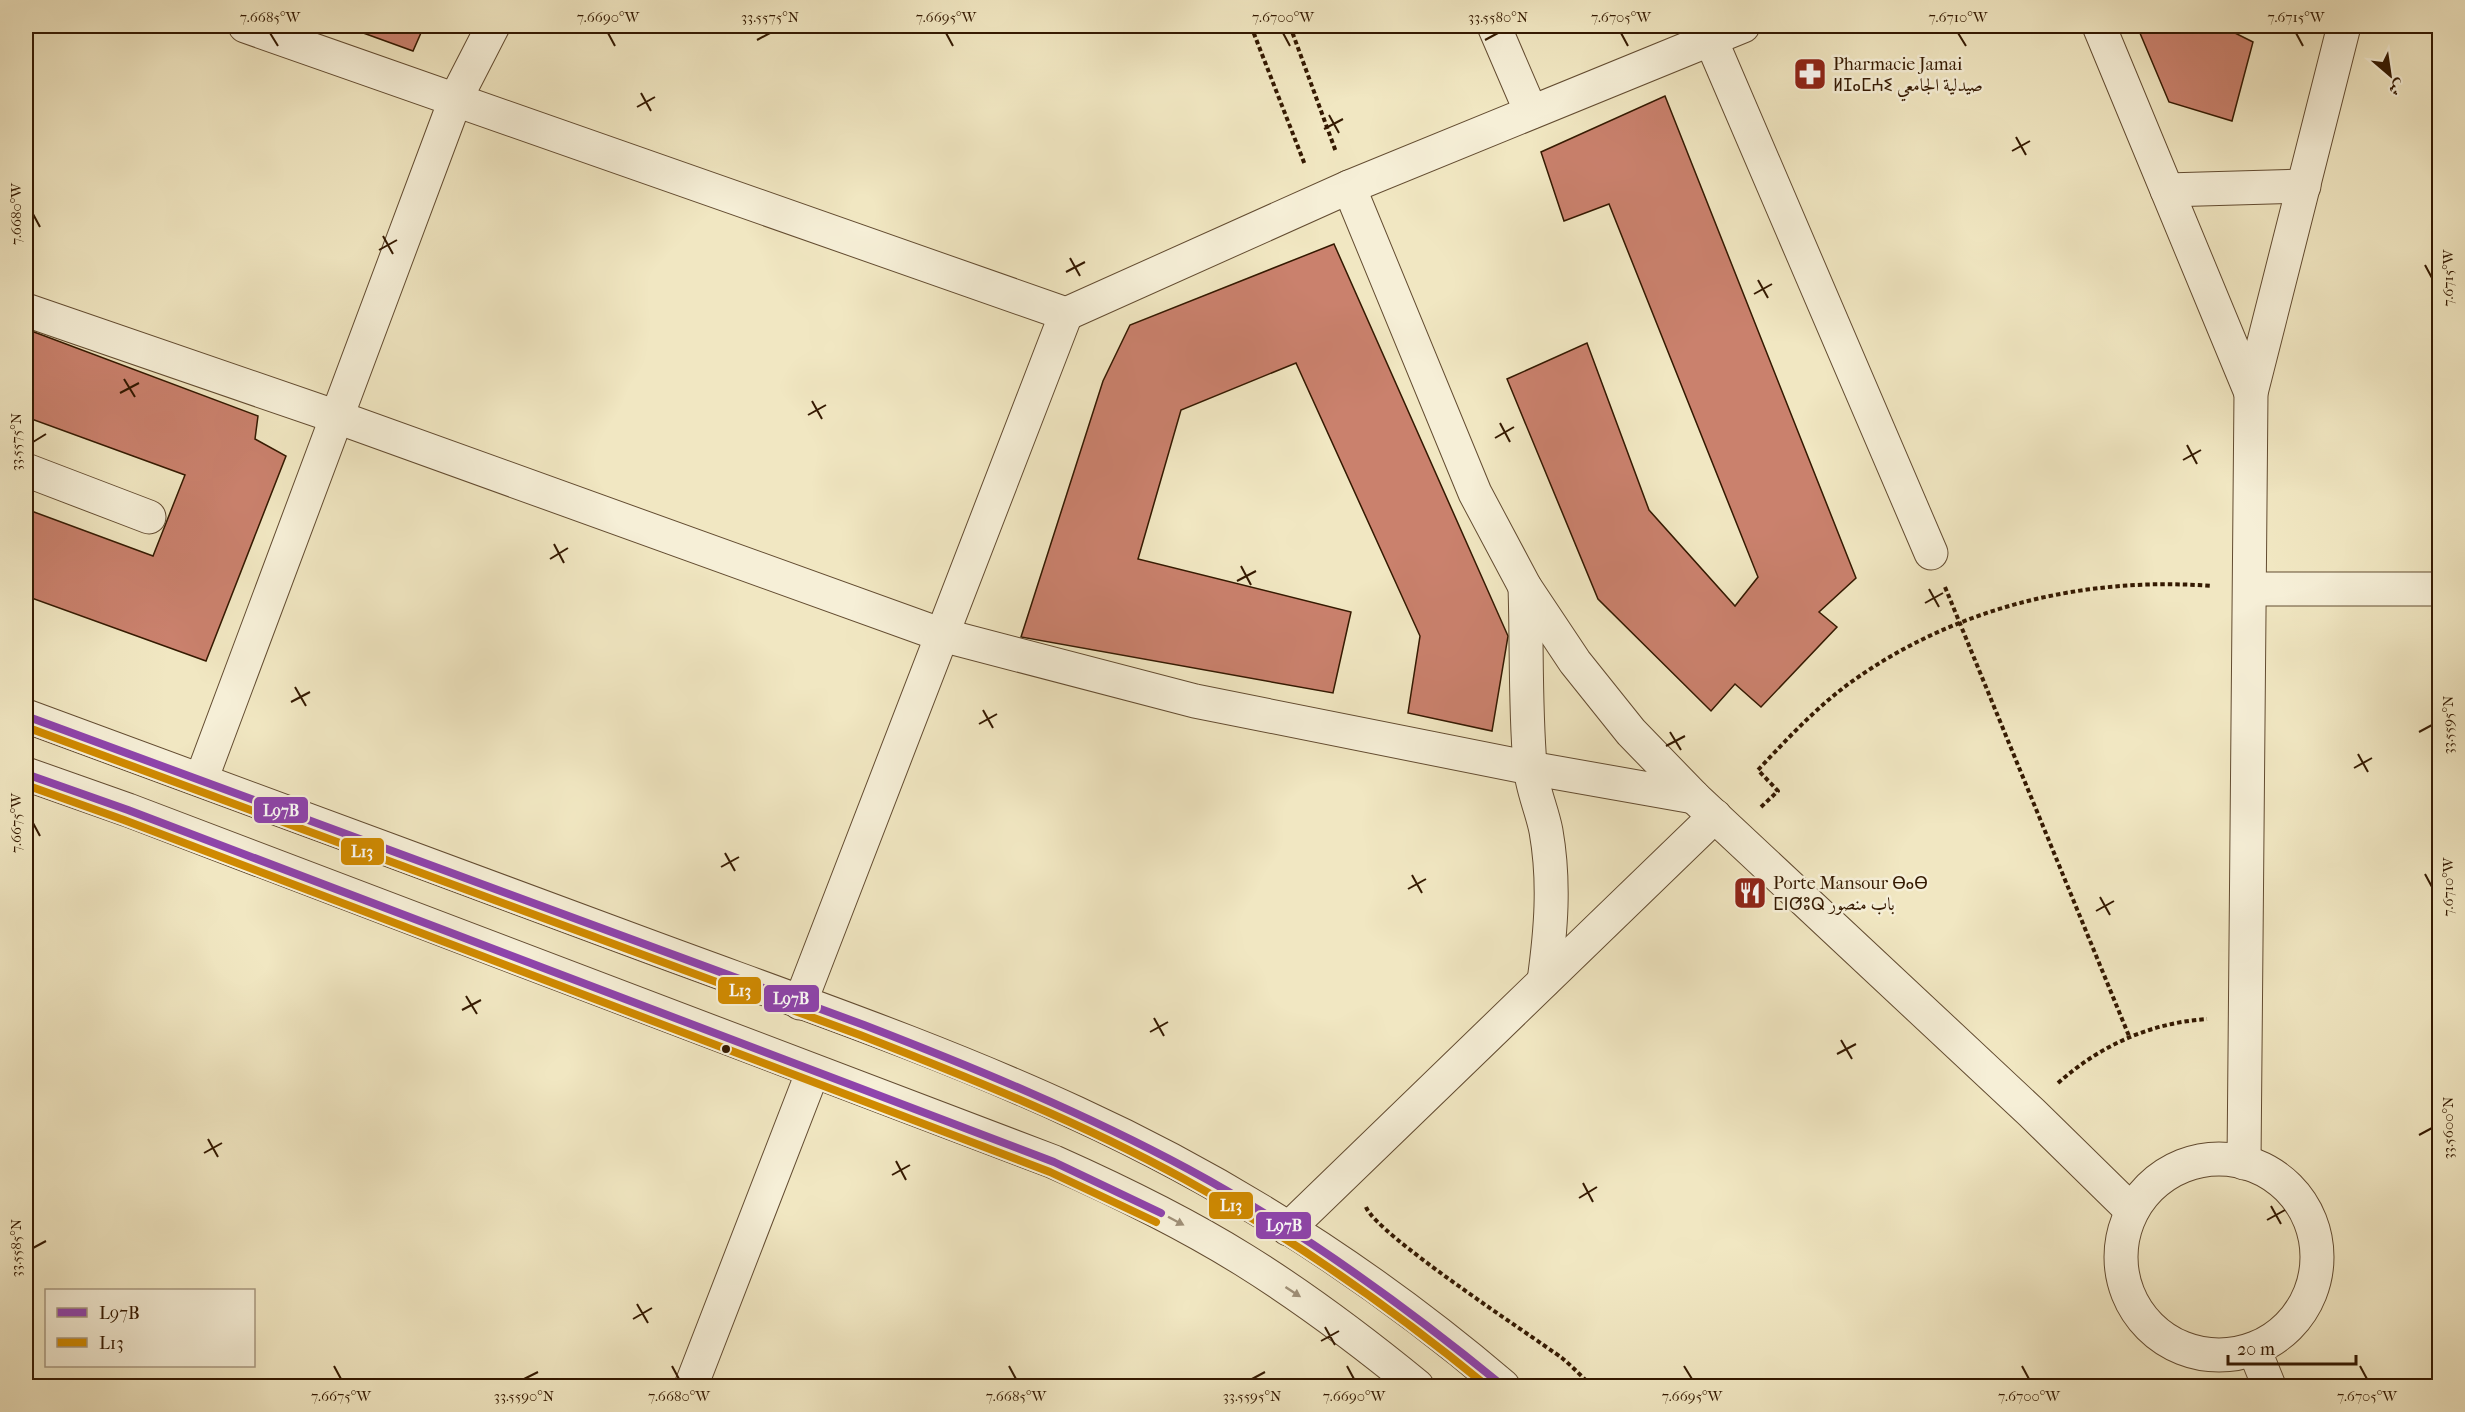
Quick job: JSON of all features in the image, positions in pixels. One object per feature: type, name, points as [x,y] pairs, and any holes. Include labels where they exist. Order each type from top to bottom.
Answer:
[{"type":"street","points":[[245,26],[456,98],[1066,314],[1348,188],[1531,112],[1708,32],[1743,26]]},
{"type":"street","points":[[201,780],[456,98],[494,26]]},
{"type":"street","points":[[1494,26],[1531,112]]},
{"type":"street","points":[[2099,26],[2251,393]]},
{"type":"street","points":[[2244,1163],[2251,393],[2344,26]]},
{"type":"street","points":[[1708,32],[1931,553]]},
{"type":"street","points":[[2167,190],[2304,186]]},
{"type":"street","points":[[1348,188],[1474,493],[1526,587],[1582,671],[1631,732],[1714,816],[2032,1113],[2132,1211]]},
{"type":"street","points":[[26,310],[337,417],[942,634],[1195,701],[1530,768],[1714,816]]},
{"type":"street","points":[[800,1003],[1066,314]]},
{"type":"street","points":[[26,470],[149,517]]},
{"type":"street","points":[[1526,587],[1530,768],[1542,809],[1550,852],[1552,895],[1550,938],[1544,981]]},
{"type":"street","points":[[2250,589],[2439,589]]},
{"type":"street","points":[[26,716],[800,1003],[993,1076],[1077,1113],[1159,1153],[1288,1229],[1405,1308],[1503,1386]]},
{"type":"street","points":[[26,774],[128,810],[1054,1162],[1181,1223],[1244,1260],[1305,1300],[1364,1343],[1417,1386]]},
{"type":"street","points":[[1288,1229],[1714,816]]},
{"type":"street","points":[[691,1386],[813,1071]]},
{"type":"street","points":[[2229,1159],[2244,1163],[2260,1167],[2288,1185],[2308,1212],[2317,1243],[2316,1276],[2304,1307],[2282,1332],[2254,1349],[2225,1355],[2195,1352],[2168,1341],[2145,1322],[2129,1298],[2121,1269],[2123,1239],[2132,1211],[2149,1188],[2172,1170],[2199,1160],[2229,1159]]},
{"type":"street","points":[[2254,1349],[2269,1386]]},
{"type":"path","points":[[1251,26],[1319,202]]},
{"type":"path","points":[[1290,26],[1348,188]]},
{"type":"path","points":[[1931,553],[2129,1036]]},
{"type":"path","points":[[1714,816],[1778,791],[1758,770],[1798,727],[1847,686],[1902,650],[1960,622],[2018,602],[2079,589],[2140,583],[2250,589]]},
{"type":"path","points":[[2032,1113],[2054,1086],[2077,1066],[2129,1036],[2158,1026],[2187,1020],[2217,1018],[2246,1026]]},
{"type":"path","points":[[1366,1199],[1368,1213],[1410,1250],[1565,1360],[1592,1386]]},
{"type":"building","points":[[344,26],[424,26],[413,51]]},
{"type":"building","points":[[2137,26],[2221,26],[2253,42],[2232,121],[2169,102]]},
{"type":"building","points":[[1665,96],[1856,578],[1819,612],[1837,627],[1761,707],[1735,684],[1711,711],[1598,599],[1507,379],[1587,343],[1649,510],[1735,606],[1758,577],[1609,204],[1564,221],[1541,152]]},
{"type":"building","points":[[1334,244],[1508,636],[1492,731],[1408,713],[1420,636],[1296,363],[1181,410],[1138,559],[1351,612],[1333,693],[1021,637],[1103,381],[1130,325]]},
{"type":"building","points":[[26,329],[258,416],[255,439],[286,456],[206,661],[26,596],[26,509],[153,556],[185,475],[26,417]]},
{"type":"transit line","name":"L97B","points":[[26,716],[864,1025],[1069,1110],[1149,1148],[1271,1217],[1390,1298],[1503,1386]]},
{"type":"transit line","name":"L13","points":[[26,727],[860,1035],[983,1084],[1105,1138],[1184,1179],[1264,1225],[1378,1302],[1487,1386]]},
{"type":"transit line","name":"L97B","points":[[26,774],[128,810],[1054,1162],[1161,1213]]},
{"type":"transit line","name":"L13","points":[[26,785],[124,820],[1050,1172],[1156,1222]]},
{"type":"place","name":"Pharmacie Jamai ⵍⵊⴰⵎⵄⵉ صيدلية الجامعي","points":[[1810,74]]},
{"type":"place","name":"Porte Mansour ⴱⴰⴱ ⵎⵏⵚⵓⵕ باب منصور","points":[[1750,893]]}]
